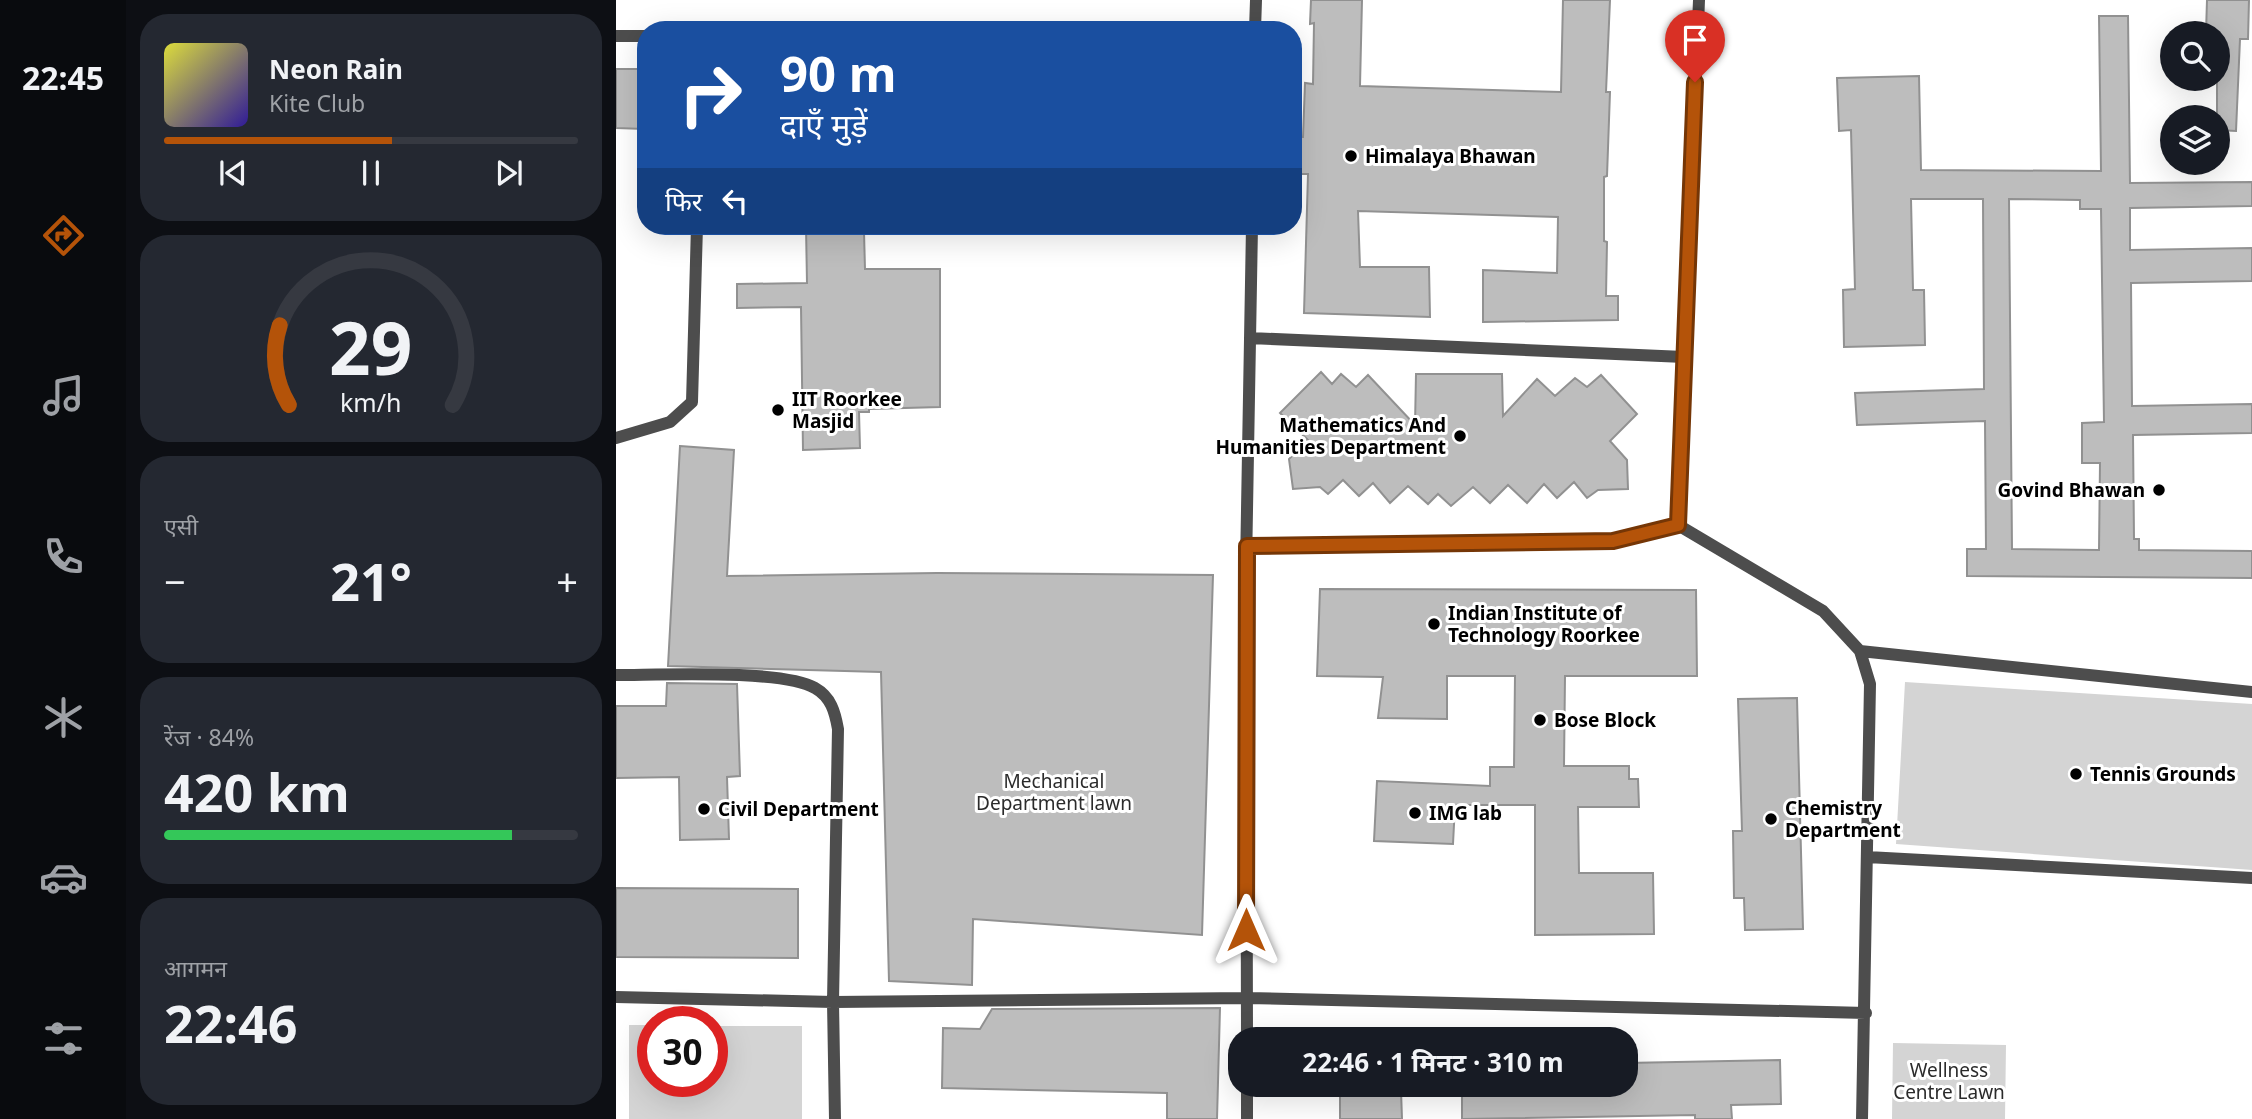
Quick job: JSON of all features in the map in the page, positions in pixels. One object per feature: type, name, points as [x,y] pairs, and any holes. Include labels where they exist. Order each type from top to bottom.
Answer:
[{"type":"street","points":[[1255,21],[1256,0]]},
{"type":"street","points":[[1678,525],[1699,0]]},
{"type":"street","points":[[616,36],[637,36]]},
{"type":"street","points":[[616,438],[670,422],[692,402],[697,235]]},
{"type":"street","points":[[1247,1027],[1247,546],[1252,235]]},
{"type":"street","points":[[1250,338],[1684,357]]},
{"type":"street","points":[[1247,546],[1613,541],[1678,525],[1823,611],[1860,651],[1870,684],[1862,1119]]},
{"type":"street","points":[[1860,651],[2252,692]]},
{"type":"street","points":[[616,675],[781,677],[816,688],[834,707],[838,729],[833,1002],[835,1119]]},
{"type":"street","points":[[1867,858],[2252,878]]},
{"type":"street","points":[[616,997],[833,1002],[1247,998],[1866,1013]]},
{"type":"street","points":[[1247,1097],[1247,1119]]},
{"type":"green space","name":"Tennis Grounds","points":[[1905,682],[2252,704],[2252,870],[1896,844]]},
{"type":"green space","points":[[629,1025],[637,1025],[637,1097],[728,1097],[728,1026],[802,1026],[802,1119],[629,1119]]},
{"type":"green space","name":"Wellness Centre Lawn","points":[[1893,1043],[2006,1045],[2005,1119],[1892,1119]]},
{"type":"building","name":"Himalaya Bhawan","points":[[1311,0],[1362,0],[1360,86],[1561,92],[1563,0],[1610,0],[1606,92],[1610,92],[1607,176],[1604,177],[1604,241],[1607,242],[1606,296],[1618,296],[1618,320],[1483,322],[1483,270],[1557,273],[1558,217],[1358,211],[1360,267],[1429,267],[1430,317],[1304,313],[1308,174],[1302,174],[1302,137],[1305,83],[1313,84],[1314,23],[1310,24]]},
{"type":"building","points":[[2207,0],[2249,0],[2248,39],[2240,39],[2236,131],[2230,131],[2230,105],[2217,105],[2217,91],[2230,91],[2230,21],[2206,21]]},
{"type":"building","points":[[2099,16],[2128,16],[2130,183],[2252,182],[2252,206],[2130,208],[2130,250],[2252,248],[2252,281],[2131,283],[2132,406],[2252,404],[2252,433],[2133,435],[2134,539],[2139,539],[2139,550],[2252,551],[2252,578],[1967,576],[1967,549],[1986,549],[1985,421],[1857,425],[1855,393],[1984,389],[1983,199],[1911,199],[1913,290],[1924,290],[1925,345],[1844,347],[1843,290],[1855,289],[1851,130],[1839,131],[1837,78],[1919,76],[1921,170],[2101,171]],"holes":[[[2009,199],[2080,200],[2080,209],[2101,209],[2104,422],[2082,423],[2082,463],[2100,463],[2099,550],[2012,549]]]},
{"type":"building","points":[[616,69],[637,69],[637,129],[616,128]]},
{"type":"building","points":[[806,235],[864,235],[865,269],[940,269],[940,407],[869,409],[869,412],[859,412],[860,448],[803,450],[801,307],[737,308],[737,284],[807,283]]},
{"type":"building","name":"Mathematics And Humanities Department","points":[[1321,372],[1332,384],[1341,374],[1356,387],[1368,375],[1415,425],[1416,374],[1502,374],[1503,416],[1537,379],[1555,396],[1575,378],[1587,387],[1601,375],[1637,414],[1610,441],[1627,460],[1628,489],[1598,490],[1587,498],[1574,482],[1557,498],[1544,484],[1527,503],[1508,485],[1490,503],[1473,487],[1451,506],[1438,494],[1428,504],[1408,486],[1390,503],[1373,483],[1359,496],[1343,480],[1328,494],[1320,487],[1293,489],[1289,459],[1308,440],[1280,413]]},
{"type":"building","points":[[680,446],[734,450],[727,576],[937,573],[1213,575],[1202,935],[973,919],[972,985],[889,981],[881,672],[668,666]]},
{"type":"building","points":[[1320,589],[1696,590],[1697,676],[1565,676],[1564,766],[1629,766],[1629,779],[1638,779],[1639,807],[1578,807],[1579,873],[1653,873],[1654,934],[1535,935],[1535,805],[1455,805],[1453,844],[1374,841],[1377,781],[1490,786],[1490,767],[1514,767],[1515,676],[1447,676],[1447,719],[1378,718],[1383,677],[1317,676]]},
{"type":"building","points":[[667,683],[737,684],[740,776],[727,777],[729,839],[680,840],[679,777],[616,778],[616,706],[666,706]]},
{"type":"building","points":[[1797,698],[1803,929],[1745,930],[1744,898],[1734,898],[1733,831],[1742,831],[1738,699]]},
{"type":"building","points":[[616,888],[798,889],[798,958],[616,957]]},
{"type":"building","points":[[1220,1008],[1217,1119],[1167,1119],[1167,1093],[942,1088],[943,1028],[980,1029],[992,1009]]},
{"type":"building","points":[[1780,1060],[1781,1104],[1731,1105],[1732,1119],[1695,1119],[1695,1115],[1462,1119],[1462,1097],[1638,1097],[1638,1063]]},
{"type":"building","points":[[1340,1097],[1401,1097],[1402,1119],[1340,1119]]},
{"type":"place","name":"Himalaya Bhawan","points":[[1351,156]]},
{"type":"place","name":"IIT Roorkee Masjid","points":[[778,410]]},
{"type":"place","name":"Mathematics And Humanities Department","points":[[1460,436]]},
{"type":"place","name":"Govind Bhawan","points":[[2159,490]]},
{"type":"place","name":"Indian Institute of Technology Roorkee","points":[[1434,624]]},
{"type":"place","name":"Bose Block","points":[[1540,720]]},
{"type":"place","name":"Tennis Grounds","points":[[2076,774]]},
{"type":"place","name":"Civil Department","points":[[704,809]]},
{"type":"place","name":"IMG lab","points":[[1415,813]]},
{"type":"place","name":"Chemistry Department","points":[[1771,819]]},
{"type":"route","points":[[1246,930],[1247,546],[1613,541],[1678,525],[1695,82]]},
{"type":"park label","name":"Mechanical Department lawn","points":[[1054,792]]}]
